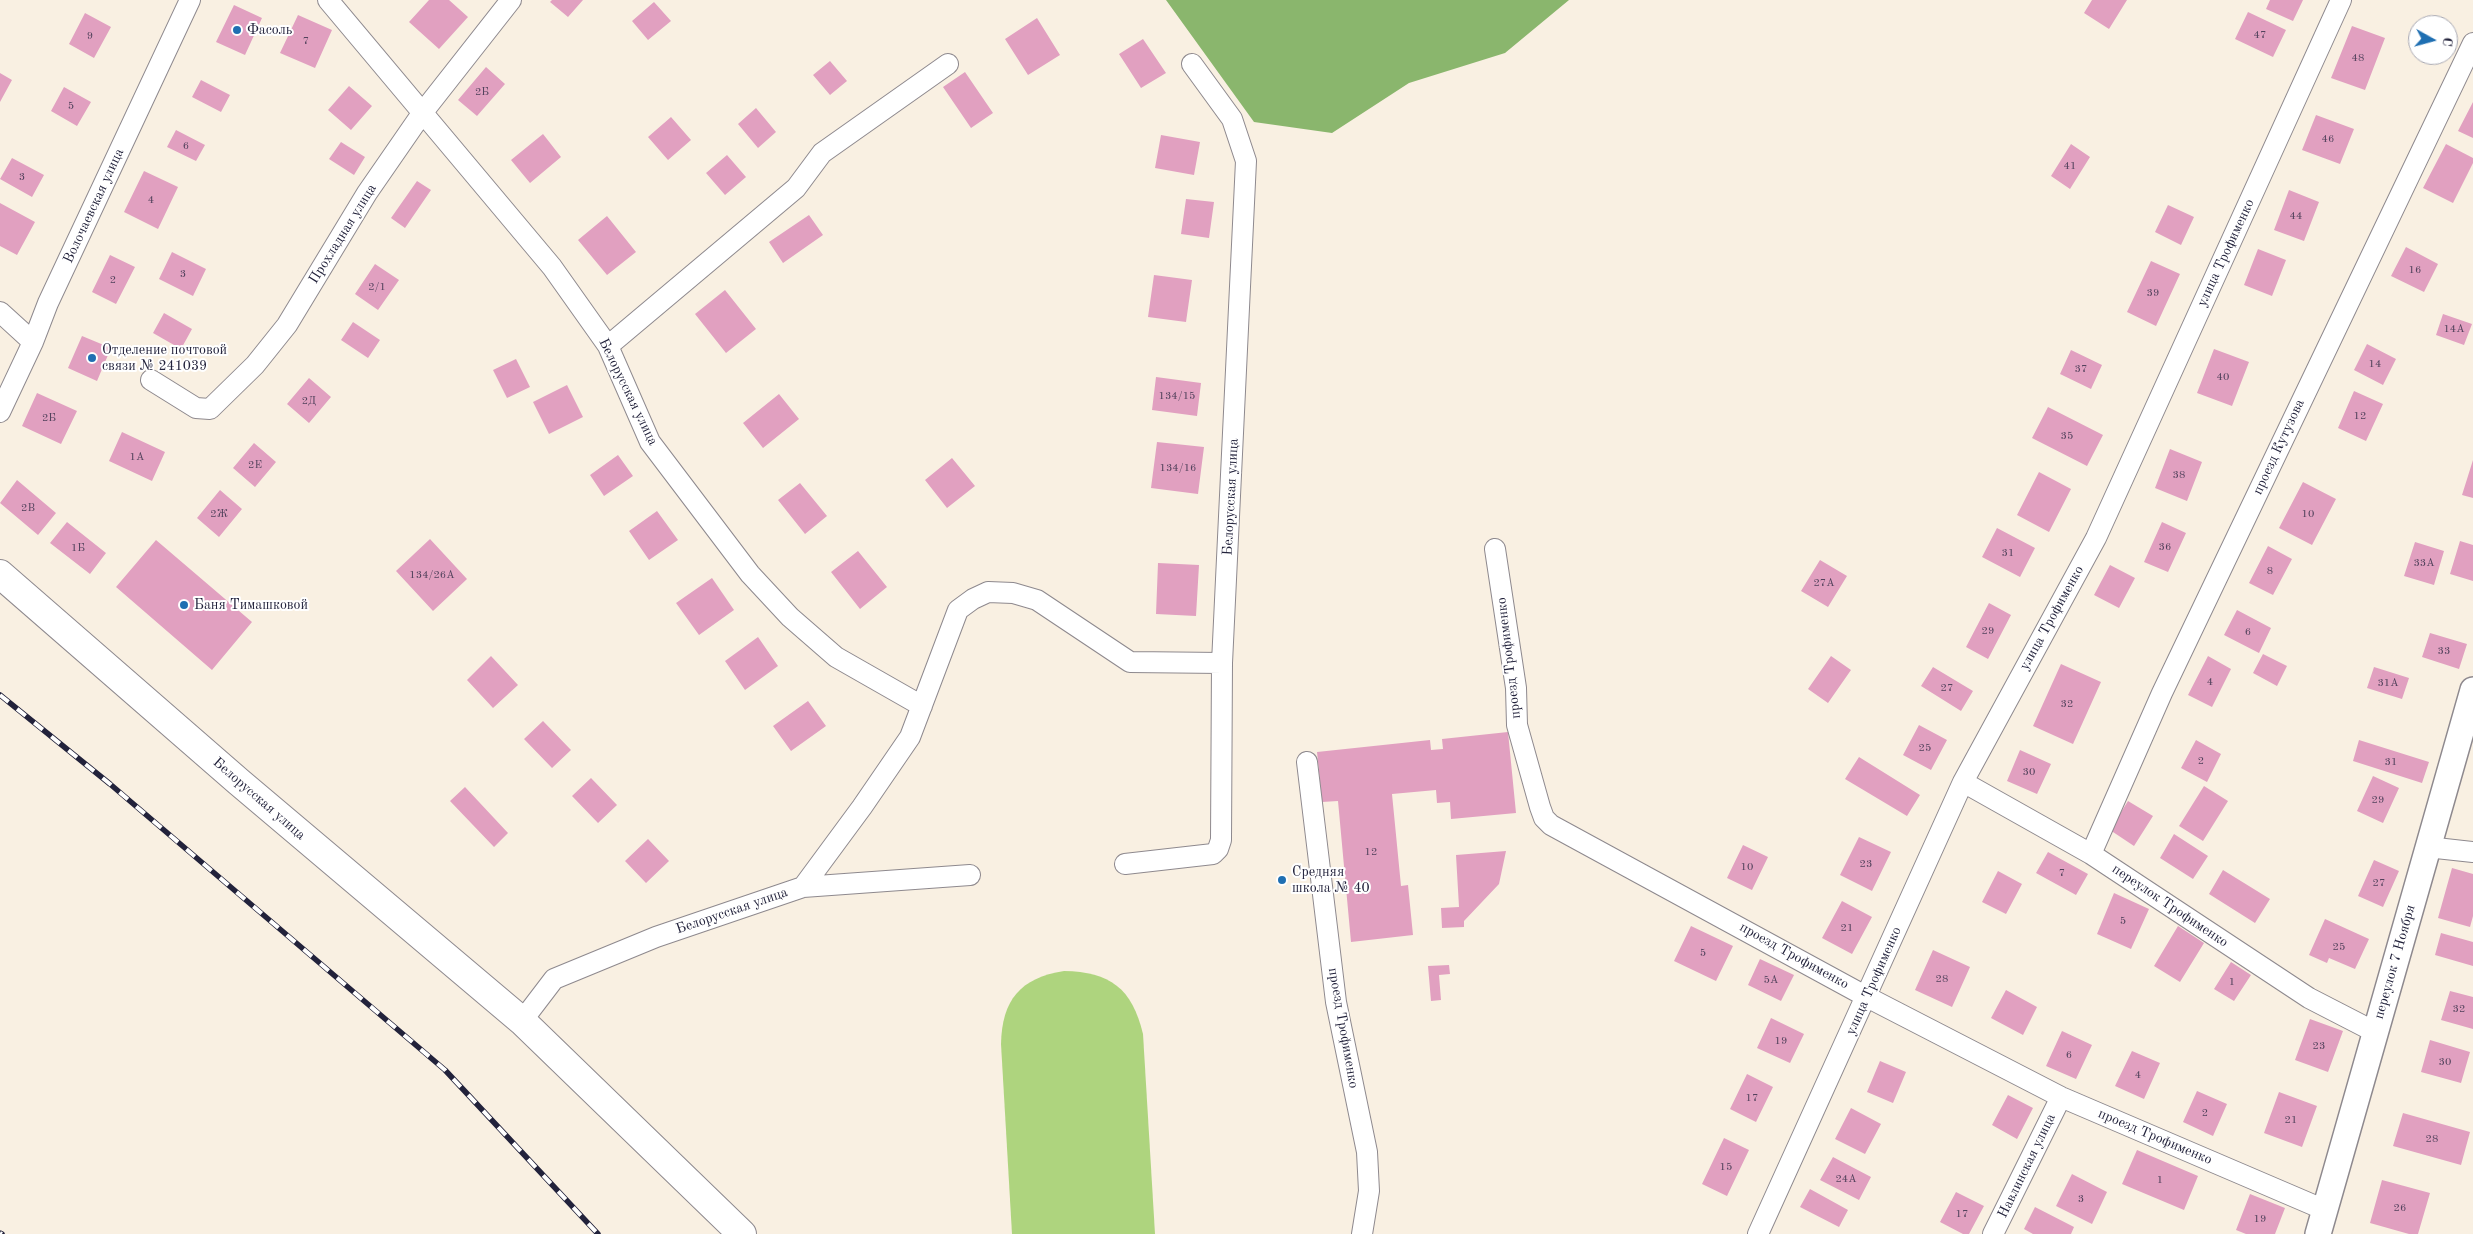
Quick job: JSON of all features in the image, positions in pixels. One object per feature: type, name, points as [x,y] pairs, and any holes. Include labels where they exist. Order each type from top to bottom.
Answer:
[{"type":"main road","name":"Белорусская улица","points":[[0,574],[217,764],[522,1021],[742,1234]]},
{"type":"street","name":"Белорусская улица","points":[[328,0],[552,267],[608,346],[650,442],[750,574],[790,617],[836,657],[922,706]]},
{"type":"street","name":"Прохладная улица","points":[[151,380],[196,408],[210,409],[255,365],[287,325],[367,194],[423,112],[511,0]]},
{"type":"street","name":"улица Трофименко","points":[[1758,1234],[1963,782],[2096,538],[2342,0]]},
{"type":"street","name":"Волочаевская улица","points":[[0,412],[34,342],[48,303],[182,3]]},
{"type":"street","name":"проезд Кутузова","points":[[2091,854],[2162,693],[2473,44]]},
{"type":"street","points":[[608,346],[796,188],[822,153],[948,64]]},
{"type":"street","name":"Белорусская улица","points":[[1125,864],[1213,854],[1218,849],[1221,840],[1222,663],[1246,161],[1232,119],[1192,64]]},
{"type":"street","points":[[0,312],[34,342]]},
{"type":"street","name":"проезд Трофименко","points":[[1496,549],[1516,688],[1517,725],[1544,818],[1867,997],[2061,1097],[2325,1210]]},
{"type":"street","points":[[803,887],[862,807],[910,737],[938,657],[958,610],[973,599],[988,592],[1013,593],[1037,600],[1130,662],[1222,663]]},
{"type":"street","name":"переулок 7 Ноября","points":[[2318,1234],[2473,690]]},
{"type":"street","name":"проезд Трофименко","points":[[1307,762],[1336,1002],[1367,1152],[1369,1190],[1362,1234]]},
{"type":"street","name":"переулок Трофименко","points":[[1963,782],[2091,854],[2309,998],[2375,1032]]},
{"type":"street","points":[[2427,847],[2473,852]]},
{"type":"street","name":"Белорусская улица","points":[[522,1021],[554,980],[656,937],[803,887],[970,875]]},
{"type":"street","name":"Навлинская улица","points":[[1993,1234],[2061,1097]]},
{"type":"green space","points":[[1166,0],[1569,0],[1505,53],[1409,83],[1332,133],[1254,122]]},
{"type":"green space","points":[[1064,971],[1080,972],[1106,979],[1125,994],[1138,1018],[1143,1034],[1155,1234],[1012,1234],[1001,1044],[1002,1029],[1005,1015],[1016,994],[1036,979]]},
{"type":"building","points":[[429,0],[449,0],[468,17],[439,49],[409,22]]},
{"type":"building","points":[[552,0],[583,0],[568,17],[550,2]]},
{"type":"building","points":[[2092,0],[2127,0],[2109,29],[2084,13]]},
{"type":"building","points":[[2270,0],[2303,0],[2293,21],[2266,9]]},
{"type":"building","points":[[654,2],[671,21],[648,40],[632,21]]},
{"type":"building","points":[[234,5],[262,18],[245,55],[216,42]]},
{"type":"building","points":[[2248,12],[2286,30],[2273,57],[2235,39]]},
{"type":"building","points":[[85,13],[111,27],[94,58],[69,44]]},
{"type":"building","points":[[298,15],[332,30],[315,68],[280,53]]},
{"type":"building","points":[[1037,18],[1060,55],[1028,75],[1005,39]]},
{"type":"building","points":[[2352,26],[2385,38],[2365,90],[2331,78]]},
{"type":"building","points":[[1143,39],[1166,73],[1141,88],[1119,54]]},
{"type":"building","points":[[830,61],[847,81],[830,95],[813,75]]},
{"type":"building","points":[[486,67],[505,84],[477,116],[458,100]]},
{"type":"building","points":[[965,72],[993,113],[971,128],[943,87]]},
{"type":"building","points":[[0,73],[12,80],[0,102]]},
{"type":"building","points":[[201,80],[230,95],[221,112],[192,97]]},
{"type":"building","points":[[349,86],[372,106],[351,130],[328,110]]},
{"type":"building","points":[[64,87],[91,102],[77,126],[51,111]]},
{"type":"building","points":[[2473,102],[2473,138],[2458,131]]},
{"type":"building","points":[[756,108],[776,132],[758,148],[738,124]]},
{"type":"building","points":[[2316,115],[2354,129],[2340,164],[2302,150]]},
{"type":"building","points":[[671,117],[691,140],[668,160],[648,137]]},
{"type":"building","points":[[176,130],[205,145],[196,161],[167,147]]},
{"type":"building","points":[[543,134],[561,157],[530,183],[511,160]]},
{"type":"building","points":[[1161,135],[1200,142],[1194,175],[1155,168]]},
{"type":"building","points":[[341,142],[365,157],[354,175],[329,159]]},
{"type":"building","points":[[2071,144],[2090,157],[2070,189],[2051,176]]},
{"type":"building","points":[[2446,144],[2473,158],[2473,163],[2453,203],[2423,188]]},
{"type":"building","points":[[727,155],[746,177],[725,195],[706,173]]},
{"type":"building","points":[[12,158],[44,175],[32,197],[0,179]]},
{"type":"building","points":[[144,171],[178,187],[158,229],[124,212]]},
{"type":"building","points":[[417,181],[431,190],[405,228],[391,218]]},
{"type":"building","points":[[2289,190],[2319,202],[2304,241],[2274,230]]},
{"type":"building","points":[[1186,199],[1214,202],[1209,238],[1181,234]]},
{"type":"building","points":[[0,203],[35,222],[17,255],[0,246]]},
{"type":"building","points":[[2168,205],[2194,217],[2181,245],[2155,232]]},
{"type":"building","points":[[809,215],[823,235],[783,263],[769,242]]},
{"type":"building","points":[[607,216],[636,252],[607,275],[578,240]]},
{"type":"building","points":[[2406,247],[2438,264],[2424,292],[2391,276]]},
{"type":"building","points":[[2258,249],[2286,260],[2272,296],[2244,285]]},
{"type":"building","points":[[172,252],[206,269],[193,296],[159,279]]},
{"type":"building","points":[[110,255],[135,267],[116,304],[92,292]]},
{"type":"building","points":[[2151,261],[2180,274],[2156,326],[2127,312]]},
{"type":"building","points":[[375,264],[399,280],[378,310],[355,294]]},
{"type":"building","points":[[1154,275],[1192,280],[1186,322],[1148,317]]},
{"type":"building","points":[[725,290],[756,329],[726,353],[695,314]]},
{"type":"building","points":[[164,313],[192,329],[181,349],[153,333]]},
{"type":"building","points":[[2443,314],[2472,324],[2464,345],[2436,335]]},
{"type":"building","points":[[353,322],[380,340],[368,358],[341,340]]},
{"type":"building","points":[[82,336],[111,348],[97,381],[68,368]]},
{"type":"building","points":[[2367,344],[2396,359],[2383,385],[2354,370]]},
{"type":"building","points":[[2214,349],[2249,362],[2232,406],[2197,393]]},
{"type":"building","points":[[2071,350],[2102,365],[2091,389],[2060,374]]},
{"type":"building","points":[[516,359],[530,387],[507,398],[493,370]]},
{"type":"building","points":[[1156,377],[1201,383],[1197,416],[1152,410]]},
{"type":"building","points":[[309,378],[331,397],[309,423],[287,404]]},
{"type":"building","points":[[567,385],[583,417],[549,434],[533,402]]},
{"type":"building","points":[[2354,391],[2383,404],[2366,441],[2338,428]]},
{"type":"building","points":[[37,393],[77,411],[61,444],[22,426]]},
{"type":"building","points":[[779,394],[799,419],[763,448],[743,423]]},
{"type":"building","points":[[2048,407],[2103,435],[2087,466],[2032,438]]},
{"type":"building","points":[[122,432],[165,452],[152,481],[109,461]]},
{"type":"building","points":[[1157,442],[1204,447],[1198,494],[1151,488]]},
{"type":"building","points":[[254,443],[276,462],[255,487],[233,468]]},
{"type":"building","points":[[2170,449],[2202,462],[2187,501],[2155,488]]},
{"type":"building","points":[[618,455],[633,476],[604,496],[590,475]]},
{"type":"building","points":[[952,458],[975,486],[947,508],[925,480]]},
{"type":"building","points":[[2473,460],[2473,498],[2462,495]]},
{"type":"building","points":[[2039,472],[2071,489],[2049,532],[2017,515]]},
{"type":"building","points":[[17,480],[56,513],[38,535],[0,503]]},
{"type":"building","points":[[2303,482],[2336,499],[2312,545],[2279,528]]},
{"type":"building","points":[[800,483],[827,516],[805,534],[778,500]]},
{"type":"building","points":[[220,490],[242,509],[219,537],[197,518]]},
{"type":"building","points":[[657,511],[678,540],[649,560],[629,531]]},
{"type":"building","points":[[67,522],[106,553],[90,574],[50,543]]},
{"type":"building","points":[[2162,522],[2186,533],[2168,572],[2144,562]]},
{"type":"building","points":[[1997,528],[2035,548],[2020,577],[1982,557]]},
{"type":"building","points":[[430,539],[467,579],[433,611],[396,571]]},
{"type":"building","name":"Баня Тимашковой","points":[[156,540],[252,622],[212,670],[116,587]]},
{"type":"building","points":[[2460,541],[2473,545],[2473,581],[2450,574]]},
{"type":"building","points":[[2415,542],[2444,551],[2434,585],[2404,576]]},
{"type":"building","points":[[2268,546],[2292,559],[2273,595],[2249,583]]},
{"type":"building","points":[[858,551],[887,587],[860,609],[831,572]]},
{"type":"building","points":[[1820,560],[1847,576],[1828,607],[1801,591]]},
{"type":"building","points":[[1158,563],[1199,565],[1196,616],[1156,614]]},
{"type":"building","points":[[2110,565],[2135,578],[2119,608],[2094,595]]},
{"type":"building","points":[[712,578],[734,610],[699,635],[676,603]]},
{"type":"building","points":[[1989,603],[2011,615],[1988,659],[1966,647]]},
{"type":"building","points":[[2237,610],[2271,628],[2259,653],[2224,635]]},
{"type":"building","points":[[2430,633],[2467,644],[2459,669],[2422,657]]},
{"type":"building","points":[[758,637],[778,666],[745,690],[725,661]]},
{"type":"building","points":[[2263,654],[2287,666],[2277,686],[2253,673]]},
{"type":"building","points":[[491,656],[518,685],[493,708],[467,680]]},
{"type":"building","points":[[1831,656],[1851,670],[1828,703],[1808,689]]},
{"type":"building","points":[[2208,656],[2231,669],[2212,707],[2188,695]]},
{"type":"building","points":[[2061,664],[2101,682],[2073,744],[2033,726]]},
{"type":"building","points":[[1933,667],[1973,691],[1961,711],[1921,686]]},
{"type":"building","points":[[2374,667],[2409,678],[2402,699],[2367,688]]},
{"type":"building","points":[[808,701],[826,726],[791,751],[773,726]]},
{"type":"building","points":[[543,721],[571,750],[552,768],[524,739]]},
{"type":"building","points":[[1919,725],[1947,740],[1931,770],[1903,755]]},
{"type":"building","points":[[1508,732],[1516,813],[1451,819],[1450,802],[1437,803],[1436,790],[1392,794],[1401,886],[1408,885],[1413,935],[1351,942],[1338,801],[1322,802],[1317,752],[1430,740],[1431,750],[1443,749],[1442,739]]},
{"type":"building","points":[[2196,740],[2221,754],[2207,782],[2181,768]]},
{"type":"building","points":[[2359,740],[2429,762],[2422,783],[2353,761]]},
{"type":"building","points":[[2020,750],[2051,764],[2037,794],[2007,781]]},
{"type":"building","points":[[1859,757],[1920,795],[1907,816],[1845,779]]},
{"type":"building","points":[[2373,776],[2399,788],[2383,823],[2357,811]]},
{"type":"building","points":[[591,778],[617,805],[598,823],[572,796]]},
{"type":"building","points":[[2204,786],[2228,801],[2203,841],[2179,826]]},
{"type":"building","points":[[465,787],[508,833],[494,847],[450,801]]},
{"type":"building","points":[[2128,801],[2153,816],[2134,846],[2110,830]]},
{"type":"building","points":[[2174,834],[2208,856],[2193,879],[2160,858]]},
{"type":"building","points":[[1859,837],[1891,852],[1872,891],[1840,875]]},
{"type":"building","points":[[648,839],[669,861],[646,883],[625,861]]},
{"type":"building","points":[[1743,845],[1768,857],[1752,890],[1727,878]]},
{"type":"building","points":[[1506,851],[1499,884],[1464,921],[1464,927],[1442,928],[1441,908],[1459,907],[1456,855]]},
{"type":"building","points":[[2048,852],[2088,874],[2076,895],[2036,873]]},
{"type":"building","points":[[2374,860],[2399,871],[2383,907],[2358,896]]},
{"type":"building","points":[[2452,868],[2473,874],[2473,916],[2470,927],[2438,918]]},
{"type":"building","points":[[2223,870],[2270,899],[2255,923],[2209,894]]},
{"type":"building","points":[[1998,871],[2022,884],[2006,914],[1982,902]]},
{"type":"building","points":[[2114,893],[2149,909],[2131,949],[2097,934]]},
{"type":"building","points":[[1842,901],[1872,917],[1852,954],[1822,938]]},
{"type":"building","points":[[2325,919],[2369,939],[2355,969],[2329,958],[2327,963],[2309,955]]},
{"type":"building","points":[[1691,926],[1733,946],[1716,981],[1674,961]]},
{"type":"building","points":[[2178,926],[2204,943],[2180,982],[2154,966]]},
{"type":"building","points":[[2441,933],[2473,942],[2473,966],[2435,955]]},
{"type":"building","points":[[1933,950],[1970,967],[1952,1007],[1915,990]]},
{"type":"building","points":[[1760,959],[1794,975],[1781,1001],[1748,985]]},
{"type":"building","points":[[2231,962],[2251,975],[2234,1001],[2214,989]]},
{"type":"building","points":[[1449,965],[1450,974],[1439,975],[1441,1000],[1431,1001],[1428,966]]},
{"type":"building","points":[[2006,990],[2037,1007],[2023,1035],[1991,1018]]},
{"type":"building","points":[[2450,991],[2473,997],[2473,1029],[2441,1020]]},
{"type":"building","points":[[1771,1018],[1804,1034],[1790,1063],[1757,1048]]},
{"type":"building","points":[[2310,1019],[2343,1031],[2328,1072],[2295,1060]]},
{"type":"building","points":[[2062,1031],[2092,1045],[2076,1079],[2046,1066]]},
{"type":"building","points":[[2430,1040],[2470,1052],[2461,1083],[2421,1072]]},
{"type":"building","points":[[2132,1051],[2160,1063],[2144,1099],[2115,1086]]},
{"type":"building","points":[[1880,1061],[1906,1072],[1893,1103],[1867,1092]]},
{"type":"building","points":[[1747,1074],[1773,1087],[1756,1122],[1730,1109]]},
{"type":"building","points":[[2197,1091],[2227,1104],[2213,1136],[2183,1122]]},
{"type":"building","points":[[2279,1092],[2317,1106],[2302,1147],[2264,1133]]},
{"type":"building","points":[[2008,1095],[2033,1108],[2017,1139],[1992,1125]]},
{"type":"building","points":[[1851,1108],[1881,1124],[1865,1154],[1835,1139]]},
{"type":"building","points":[[2403,1113],[2470,1132],[2461,1165],[2393,1146]]},
{"type":"building","points":[[1724,1138],[1749,1150],[1727,1196],[1702,1184]]},
{"type":"building","points":[[2137,1150],[2198,1176],[2184,1210],[2122,1184]]},
{"type":"building","points":[[1833,1157],[1871,1177],[1859,1200],[1820,1180]]},
{"type":"building","points":[[2072,1174],[2107,1192],[2092,1224],[2056,1206]]},
{"type":"building","points":[[2382,1180],[2430,1193],[2418,1234],[2409,1234],[2370,1223]]},
{"type":"building","points":[[1810,1189],[1848,1210],[1839,1227],[1800,1207]]},
{"type":"building","points":[[1956,1192],[1984,1206],[1969,1234],[1963,1234],[1940,1222]]},
{"type":"building","points":[[2250,1194],[2285,1208],[2275,1234],[2246,1234],[2236,1230]]},
{"type":"building","points":[[2035,1207],[2074,1227],[2071,1234],[2033,1234],[2024,1229]]},
{"type":"railway","points":[[0,695],[110,784],[445,1070],[598,1234]]},
{"type":"place","name":"Фасоль","points":[[237,30]]},
{"type":"place","name":"Отделение почтовой связи № 241039","points":[[92,358]]},
{"type":"place","name":"Баня Тимашковой","points":[[184,605]]},
{"type":"place","name":"Средняя школа № 40","points":[[1282,880]]}]
